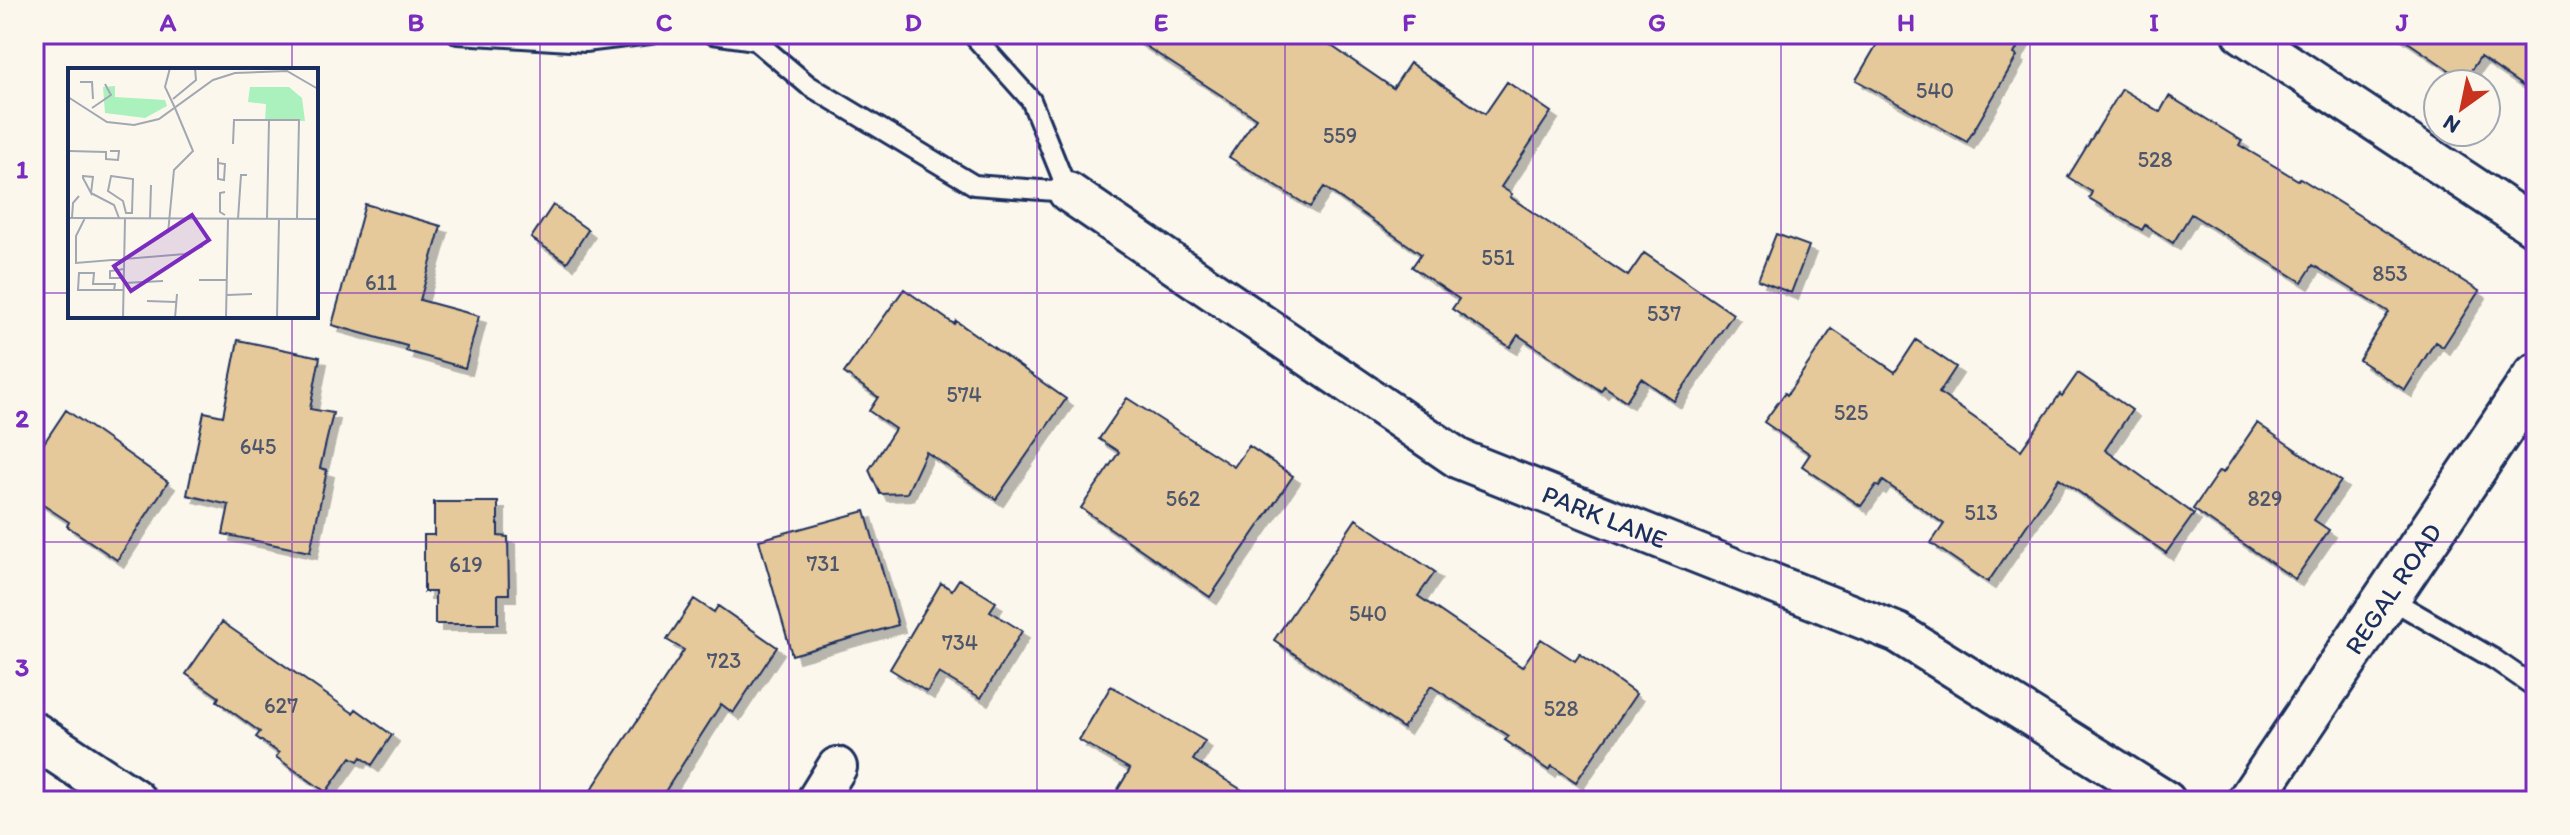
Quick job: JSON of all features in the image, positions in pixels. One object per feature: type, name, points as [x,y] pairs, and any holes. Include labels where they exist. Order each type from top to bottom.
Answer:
[{"type":"street","points":[[2243,34],[2536,228]]},
{"type":"street","name":"PARK LANE","points":[[1068,192],[1459,459],[1898,633],[2166,801]]},
{"type":"street","name":"REGAL ROAD","points":[[2250,801],[2387,597],[2532,391]]},
{"type":"street","points":[[34,735],[133,801]]},
{"type":"street","points":[[816,801],[837,767]]},
{"type":"lane","points":[[458,34],[585,42],[650,34]]},
{"type":"lane","points":[[713,34],[751,37],[808,85],[974,185],[1068,192],[1031,100],[972,34]]},
{"type":"lane","points":[[2387,597],[2494,659],[2536,688]]},
{"type":"building","points":[[1127,34],[1314,34],[1393,88],[1410,63],[1485,114],[1507,82],[1551,112],[1501,187],[1512,194],[1510,197],[1628,276],[1644,253],[1733,314],[1674,401],[1641,378],[1626,401],[1604,386],[1601,391],[1518,335],[1510,347],[1452,309],[1459,299],[1412,267],[1421,254],[1324,187],[1310,207],[1229,157],[1256,118]]},
{"type":"building","points":[[1883,34],[2025,34],[2014,54],[2017,56],[1967,142],[1856,80]]},
{"type":"building","points":[[2396,34],[2536,34],[2536,95],[2502,72],[2502,68],[2496,68],[2480,57],[2473,68],[2446,68]]},
{"type":"building","points":[[2122,89],[2160,112],[2169,96],[2242,141],[2239,145],[2298,180],[2300,178],[2479,291],[2443,347],[2435,342],[2405,390],[2359,360],[2389,312],[2313,265],[2302,282],[2191,214],[2173,243],[2145,225],[2142,230],[2089,198],[2092,192],[2068,177]]},
{"type":"building","points":[[365,204],[441,226],[420,300],[479,316],[465,368],[406,351],[407,346],[332,325]]},
{"type":"building","points":[[553,205],[588,230],[567,262],[531,238]]},
{"type":"building","points":[[1776,234],[1809,246],[1791,293],[1758,280]]},
{"type":"building","points":[[904,289],[954,324],[956,321],[1066,399],[996,499],[926,452],[907,493],[880,494],[869,470],[895,429],[869,411],[878,397],[844,373]]},
{"type":"building","points":[[1832,329],[1895,372],[1916,340],[1956,367],[1939,393],[2021,450],[2078,373],[2132,410],[2105,450],[2194,514],[2166,553],[2059,478],[1988,582],[1931,543],[1944,524],[1883,481],[1879,487],[1876,485],[1861,506],[1802,466],[1810,454],[1764,422],[1785,393],[1787,395]]},
{"type":"building","points":[[238,340],[320,357],[310,409],[333,413],[320,468],[327,470],[310,552],[223,534],[229,505],[187,495],[204,412],[223,416]]},
{"type":"building","points":[[1127,398],[1234,467],[1249,446],[1293,476],[1210,597],[1081,508],[1119,452],[1099,439]]},
{"type":"building","points":[[66,410],[168,482],[117,560],[34,499],[34,458]]},
{"type":"building","points":[[2257,423],[2341,481],[2314,520],[2329,530],[2295,579],[2193,509],[2219,471],[2223,473]]},
{"type":"building","points":[[434,502],[498,502],[498,536],[508,537],[509,594],[498,594],[498,624],[435,624],[435,592],[424,592],[424,535],[434,535]]},
{"type":"building","points":[[865,511],[898,625],[792,655],[759,540]]},
{"type":"building","points":[[1356,519],[1435,572],[1418,596],[1522,667],[1541,639],[1575,661],[1580,654],[1636,694],[1576,782],[1552,766],[1548,770],[1505,740],[1509,736],[1431,686],[1403,728],[1274,640]]},
{"type":"building","points":[[959,579],[996,602],[990,611],[1022,631],[981,698],[939,673],[927,692],[890,669],[941,583],[952,590]]},
{"type":"building","points":[[694,599],[714,612],[718,606],[777,647],[733,713],[721,704],[659,801],[584,801],[684,650],[667,640]]},
{"type":"building","points":[[222,622],[353,713],[356,709],[392,735],[372,765],[361,757],[358,761],[351,757],[326,792],[276,757],[279,753],[256,737],[260,732],[186,674]]},
{"type":"building","points":[[1111,686],[1205,741],[1193,760],[1260,801],[1111,801],[1130,769],[1079,740]]}]
